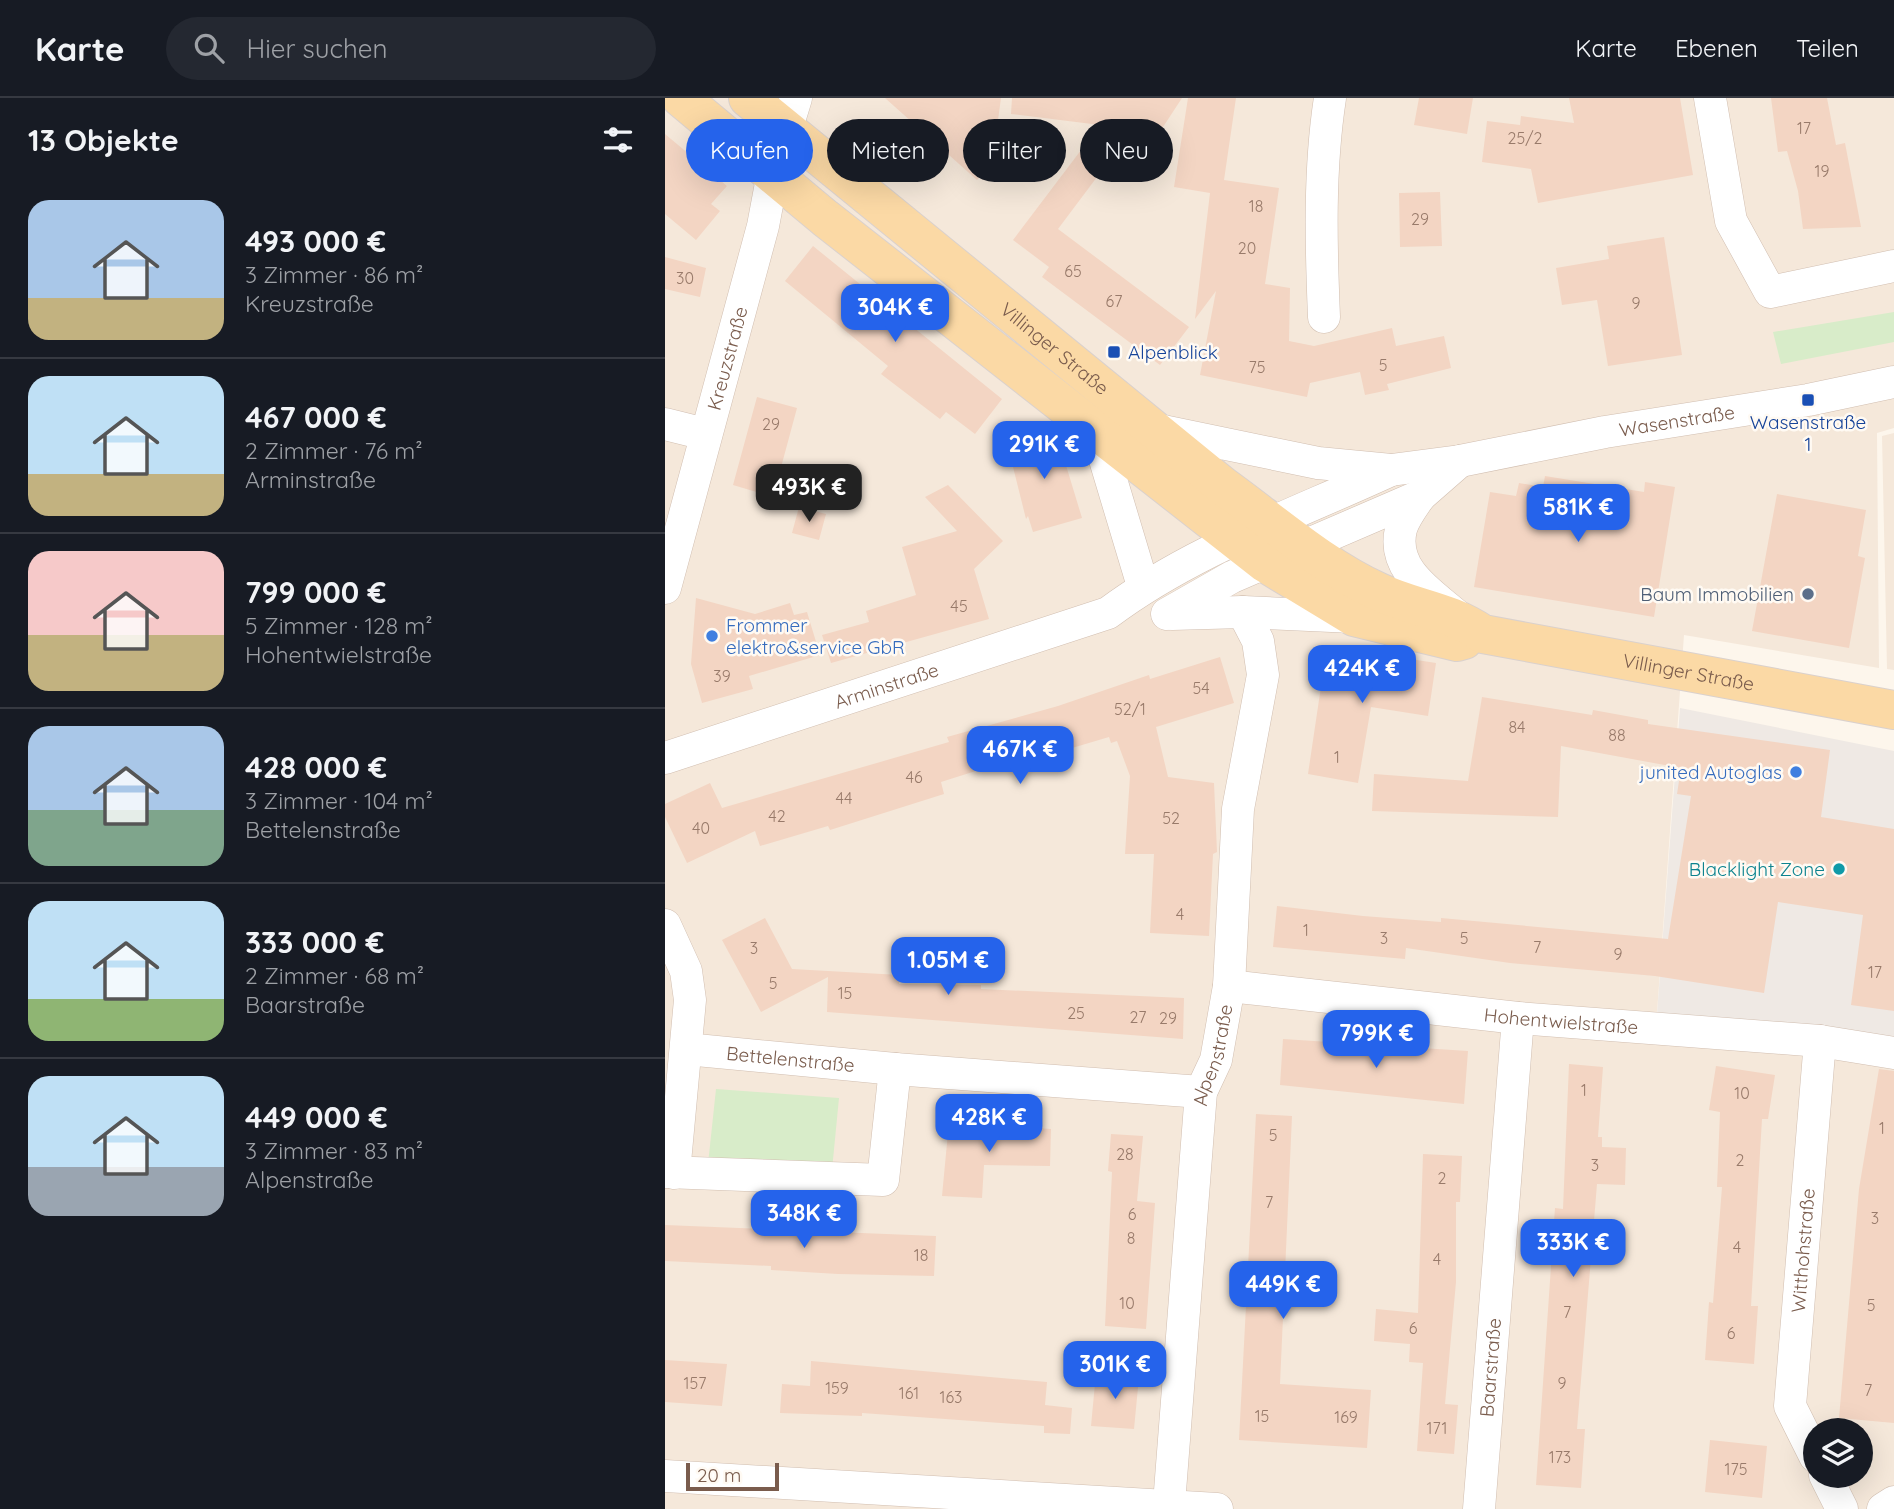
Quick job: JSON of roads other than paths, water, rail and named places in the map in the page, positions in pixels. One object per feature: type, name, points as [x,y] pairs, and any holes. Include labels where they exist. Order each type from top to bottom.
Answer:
[{"type":"main road","name":"Villinger Straße","points":[[681,98],[707,119]]},
{"type":"main road","name":"Villinger Straße","points":[[748,98],[787,108],[1152,429],[1305,546],[1379,592],[1472,627],[1894,710]]},
{"type":"main road","name":"Villinger Straße","points":[[783,182],[825,218],[1265,563],[1354,617],[1457,642],[1472,627]]},
{"type":"street","points":[[1324,317],[1321,254],[1326,125],[1330,98]]},
{"type":"street","points":[[1710,98],[1731,221],[1770,292],[1894,266]]},
{"type":"street","name":"Kreuzstraße","points":[[665,588],[763,226],[771,182]]},
{"type":"street","name":"Wasenstraße","points":[[1152,429],[1318,463],[1391,470],[1460,461],[1605,432],[1808,400],[1894,382]]},
{"type":"street","points":[[665,424],[705,434]]},
{"type":"street","points":[[1097,433],[1143,586]]},
{"type":"street","name":"Wasenstraße","points":[[1305,546],[1420,496],[1460,461]]},
{"type":"street","name":"Wasenstraße","points":[[1272,522],[1391,470]]},
{"type":"street","name":"Wasenstraße","points":[[1420,496],[1401,529],[1404,565],[1412,577],[1472,627]]},
{"type":"street","name":"Arminstraße","points":[[1108,613],[1143,586],[1272,522]]},
{"type":"street","points":[[1167,614],[1232,577],[1305,546]]},
{"type":"street","name":"Arminstraße","points":[[665,758],[1108,613],[1243,611],[1354,617]]},
{"type":"street","name":"Alpenstraße","points":[[1169,1504],[1201,1092],[1216,1060],[1229,986],[1238,808],[1263,675],[1258,641],[1243,611]]},
{"type":"street","points":[[665,925],[686,971],[690,1000],[670,1172],[883,1180],[895,1069]]},
{"type":"street","name":"Hohentwielstraße","points":[[1229,986],[1518,1018],[1820,1041],[1894,1053]]},
{"type":"street","name":"Baarstraße","points":[[1479,1509],[1518,1018]]},
{"type":"street","name":"Witthohstraße","points":[[1803,1431],[1790,1406],[1820,1041]]},
{"type":"street","name":"Bettelenstraße","points":[[686,1049],[895,1069],[1201,1092]]},
{"type":"street","points":[[665,1476],[764,1484],[1169,1504],[1217,1509]]},
{"type":"street","points":[[1832,1488],[1842,1509]]},
{"type":"street","points":[[1883,1509],[1894,1502]]},
{"type":"place","name":"Alpenblick","points":[[1114,352]]},
{"type":"place","name":"Wasenstraße 1","points":[[1808,400]]},
{"type":"place","name":"Baum Immobilien","points":[[1808,594]]},
{"type":"place","name":"Frommer elektro&service GbR","points":[[712,636]]},
{"type":"place","name":"junited Autoglas","points":[[1796,772]]},
{"type":"place","name":"Blacklight Zone","points":[[1839,869]]}]
